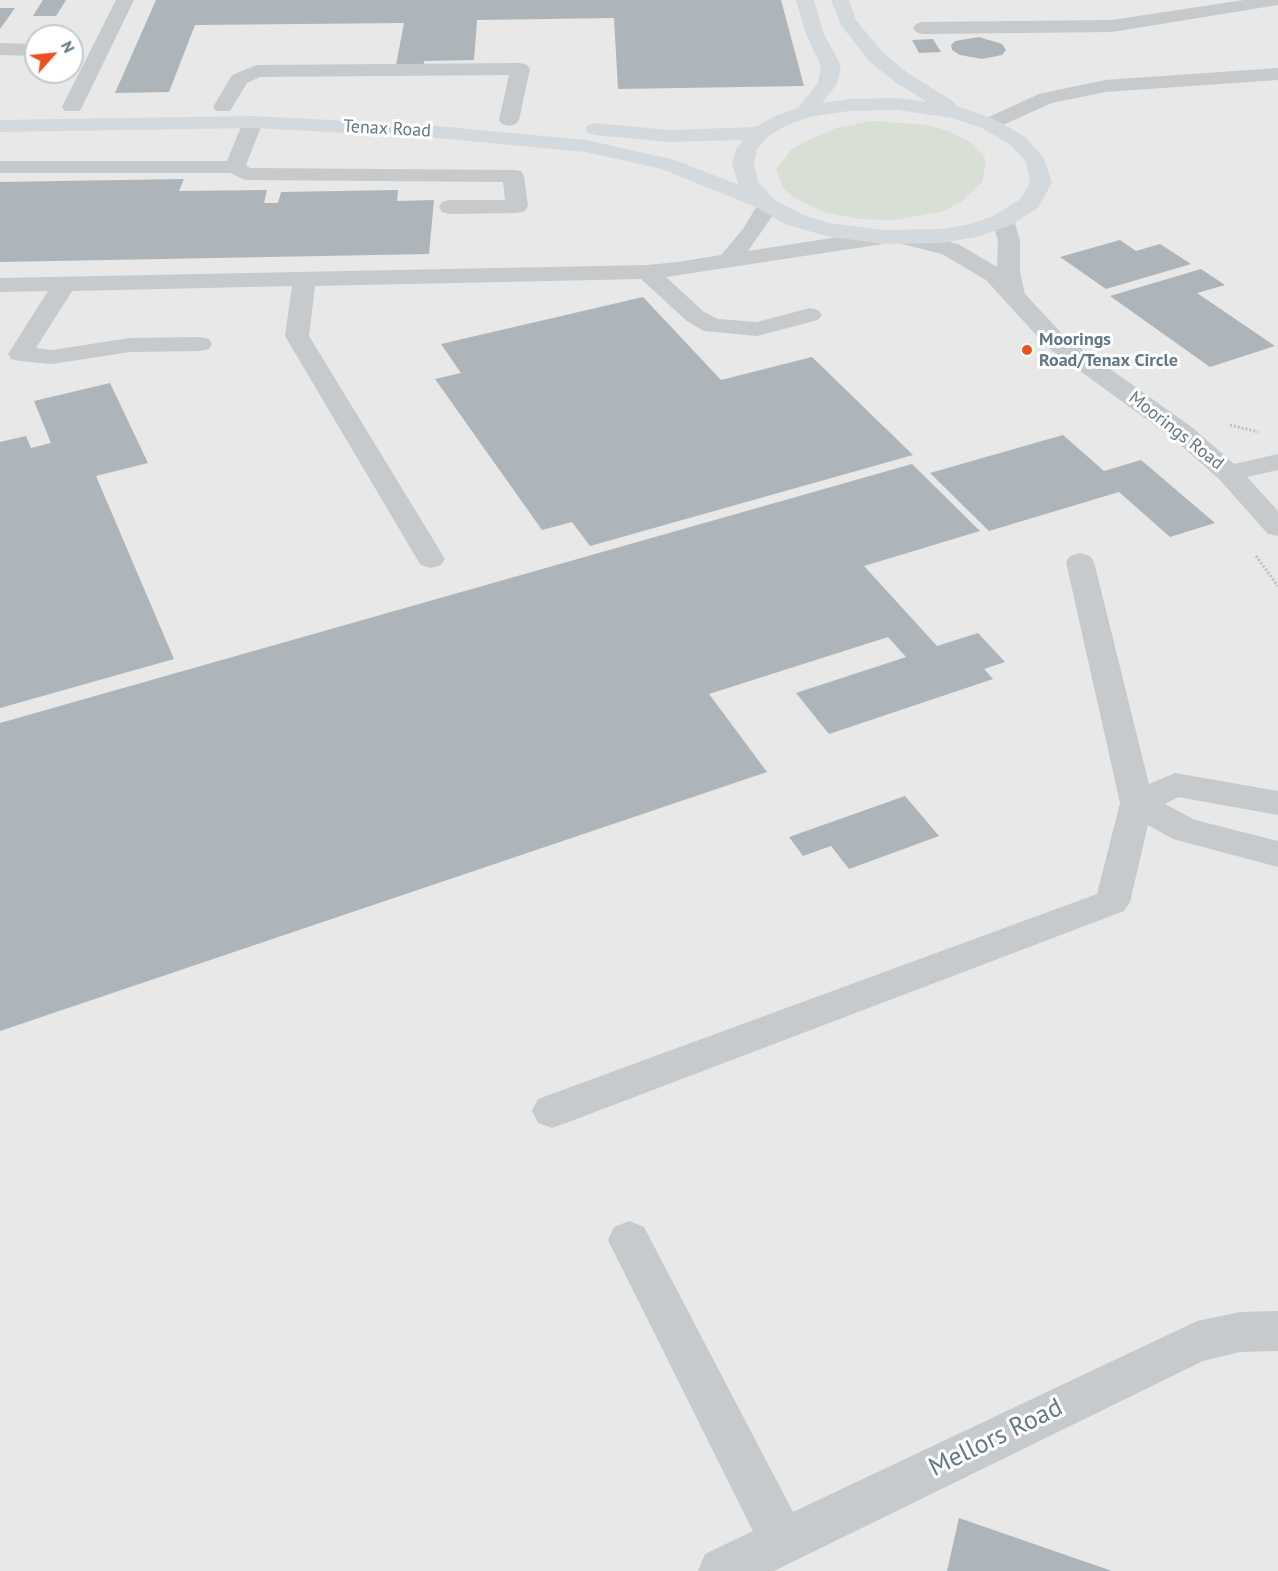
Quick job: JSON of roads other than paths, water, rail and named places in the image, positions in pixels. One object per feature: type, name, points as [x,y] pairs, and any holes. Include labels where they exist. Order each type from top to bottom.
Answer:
[{"type":"main road","points":[[805,0],[814,32],[831,66],[831,77],[805,112]]},
{"type":"main road","points":[[840,0],[847,21],[876,57],[902,78],[956,112]]},
{"type":"main road","points":[[765,205],[748,183],[742,164],[747,148],[760,133],[780,121],[805,112],[849,105],[897,104],[956,112]]},
{"type":"main road","name":"Tenax Road","points":[[0,110],[72,107],[223,107],[439,114],[669,136],[760,133]]},
{"type":"main road","name":"Tenax Road","points":[[0,126],[253,122],[426,131],[586,146],[668,164],[793,219],[826,229],[857,235],[894,237],[964,232],[1003,220],[1030,203],[1041,182],[1036,161],[1018,141],[989,124],[956,112]]},
{"type":"street","points":[[72,107],[91,51],[125,0]]},
{"type":"street","points":[[922,27],[1112,26],[1278,0]]},
{"type":"street","points":[[0,50],[24,50]]},
{"type":"street","points":[[223,107],[238,79],[257,71],[520,69],[510,110],[510,120]]},
{"type":"street","points":[[989,124],[1046,98],[1105,86],[1278,74]]},
{"type":"street","points":[[235,167],[253,122]]},
{"type":"street","points":[[0,167],[235,167],[245,174],[513,176],[517,206],[450,207]]},
{"type":"street","points":[[729,260],[752,232],[765,205]]},
{"type":"street","points":[[1003,220],[1009,242],[1008,272],[1013,295]]},
{"type":"street","points":[[0,285],[647,272],[894,237]]},
{"type":"street","name":"Moorings Road","points":[[894,237],[950,249],[994,275],[1056,342],[1184,434],[1229,473],[1278,528]]},
{"type":"street","points":[[647,272],[696,317],[713,326],[757,329],[810,315]]},
{"type":"street","points":[[304,280],[297,336],[431,560]]},
{"type":"street","points":[[64,284],[20,354],[52,357],[130,345],[200,344]]},
{"type":"street","points":[[1229,473],[1278,462]]},
{"type":"street","points":[[552,1111],[1112,902],[1137,803],[1080,562]]},
{"type":"street","points":[[1137,803],[1176,785],[1278,803]]},
{"type":"street","points":[[1137,803],[1185,830],[1278,854]]},
{"type":"street","points":[[629,1240],[783,1541]]},
{"type":"street","name":"Mellors Road","points":[[722,1571],[1197,1342],[1239,1332],[1278,1331]]},
{"type":"place","name":"Moorings Road/Tenax Circle","points":[[1027,350]]}]
